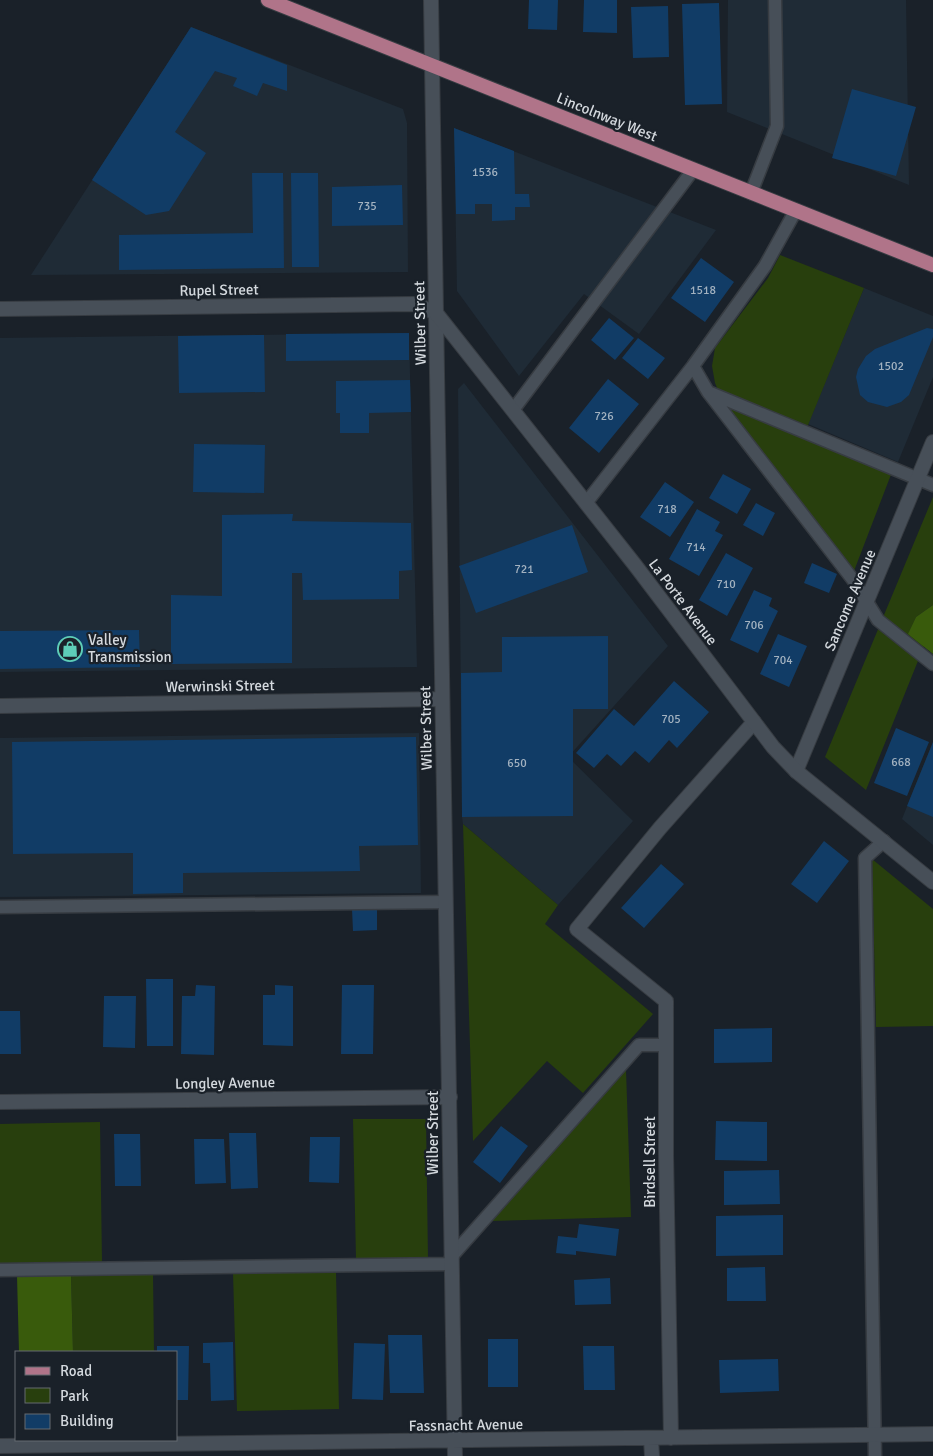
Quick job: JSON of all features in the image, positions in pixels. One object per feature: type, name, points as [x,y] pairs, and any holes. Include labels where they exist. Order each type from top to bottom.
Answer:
[{"type":"main road","name":"Lincolnway West","points":[[268,0],[933,265]]},
{"type":"street","name":"Wilber Street","points":[[431,0],[441,699],[450,1097],[455,1456]]},
{"type":"street","name":"Rupel Street","points":[[0,309],[414,304],[436,313]]},
{"type":"street","name":"La Porte Avenue","points":[[436,313],[586,502],[773,747],[796,771],[933,882]]},
{"type":"street","name":"Sancome Avenue","points":[[796,771],[933,442]]},
{"type":"street","name":"Werwinski Street","points":[[0,706],[441,699]]},
{"type":"street","name":"Birdsell Street","points":[[671,1438],[666,1001],[577,929],[660,828],[754,722]]},
{"type":"street","name":"Longley Avenue","points":[[0,1102],[450,1097]]},
{"type":"street","name":"Fassnacht Avenue","points":[[0,1446],[455,1442],[933,1434]]},
{"type":"street","points":[[651,1439],[652,1456]]},
{"type":"lane","points":[[751,193],[777,126],[775,0]]},
{"type":"lane","points":[[513,410],[694,170]]},
{"type":"lane","points":[[586,502],[693,366],[765,266],[796,210]]},
{"type":"lane","points":[[693,366],[708,392],[854,581],[878,620],[933,664]]},
{"type":"lane","points":[[708,392],[933,485]]},
{"type":"lane","points":[[875,1456],[865,858],[884,841]]},
{"type":"lane","points":[[0,907],[446,902]]},
{"type":"lane","points":[[0,1270],[451,1261],[639,1045],[666,1045]]},
{"type":"shaded area","points":[[728,0],[906,0],[909,185],[727,112]]},
{"type":"shaded area","points":[[191,27],[403,109],[407,123],[408,272],[31,275]]},
{"type":"shaded area","points":[[454,128],[716,230],[639,334],[584,294],[519,376],[457,291]]},
{"type":"shaded area","points":[[864,288],[933,316],[933,377],[898,462],[808,424]]},
{"type":"shaded area","points":[[409,333],[417,667],[0,672],[0,338]]},
{"type":"shaded area","points":[[464,383],[668,646],[568,757],[633,821],[558,905],[463,824],[458,389]]},
{"type":"shaded area","points":[[419,733],[421,893],[0,897],[0,738]]},
{"type":"shaded area","points":[[933,742],[933,845],[902,819]]},
{"type":"green space","points":[[780,255],[864,288],[804,435],[892,472],[854,571],[724,404],[715,383],[712,366],[715,348],[768,278]]},
{"type":"green space","points":[[933,497],[933,605],[916,617],[909,633],[924,646],[866,790],[825,757]]},
{"type":"green space","points":[[933,605],[933,654],[908,634],[916,617]]},
{"type":"green space","points":[[463,824],[558,905],[545,924],[653,1014],[583,1093],[547,1061],[473,1141]]},
{"type":"green space","points":[[872,859],[933,909],[933,1026],[876,1027]]},
{"type":"green space","points":[[626,1070],[631,1217],[491,1221]]},
{"type":"green space","points":[[353,1119],[426,1119],[428,1258],[356,1259]]},
{"type":"green space","points":[[100,1122],[102,1262],[0,1263],[0,1124]]},
{"type":"green space","points":[[233,1273],[336,1273],[339,1409],[237,1411]]},
{"type":"green space","points":[[153,1274],[154,1351],[73,1351],[71,1276]]},
{"type":"green space","points":[[17,1276],[71,1276],[73,1351],[19,1351]]},
{"type":"building","points":[[529,0],[558,0],[557,30],[528,29]]},
{"type":"building","points":[[584,0],[617,0],[617,33],[583,32]]},
{"type":"building","points":[[719,3],[722,104],[685,105],[682,4]]},
{"type":"building","points":[[668,6],[669,57],[633,58],[631,7]]},
{"type":"building","points":[[191,27],[287,65],[287,91],[263,83],[257,96],[233,86],[237,78],[215,71],[175,132],[206,153],[169,211],[146,215],[92,180]]},
{"type":"building","points":[[852,89],[916,107],[896,176],[832,158]]},
{"type":"building","points":[[454,128],[514,151],[515,194],[529,194],[530,207],[515,207],[515,220],[492,221],[492,204],[475,204],[475,214],[456,214]]},
{"type":"building","points":[[252,173],[283,173],[284,268],[119,270],[119,235],[253,233]]},
{"type":"building","points":[[291,173],[318,173],[319,267],[292,267]]},
{"type":"building","points":[[402,185],[403,225],[332,226],[332,187]]},
{"type":"building","points":[[701,258],[734,282],[705,322],[671,298]]},
{"type":"building","points":[[609,318],[634,338],[615,360],[591,340]]},
{"type":"building","points":[[927,328],[933,329],[933,337],[909,395],[901,402],[887,407],[868,402],[860,395],[856,377],[858,369],[866,356],[875,349]]},
{"type":"building","points":[[409,333],[409,360],[286,361],[286,334]]},
{"type":"building","points":[[264,335],[265,392],[179,393],[178,336]]},
{"type":"building","points":[[638,338],[665,358],[648,379],[622,358]]},
{"type":"building","points":[[608,379],[639,404],[599,453],[569,428]]},
{"type":"building","points":[[410,380],[411,412],[369,413],[369,433],[340,433],[340,413],[336,413],[336,381]]},
{"type":"building","points":[[194,444],[265,445],[264,493],[193,492]]},
{"type":"building","points":[[723,474],[751,489],[737,514],[709,498]]},
{"type":"building","points":[[665,482],[694,502],[670,537],[640,517]]},
{"type":"building","points":[[756,503],[775,513],[763,536],[743,525]]},
{"type":"building","points":[[697,509],[720,522],[715,531],[723,535],[699,576],[669,559]]},
{"type":"building","points":[[293,514],[292,521],[411,523],[412,570],[399,571],[399,599],[303,600],[302,573],[292,573],[292,663],[171,664],[171,595],[222,596],[222,515]]},
{"type":"building","points":[[572,525],[588,572],[476,613],[459,566]]},
{"type":"building","points":[[726,553],[753,568],[727,616],[699,600]]},
{"type":"building","points":[[812,563],[837,574],[829,593],[804,583]]},
{"type":"building","points":[[754,590],[772,598],[769,606],[778,611],[758,653],[730,640]]},
{"type":"building","name":"Valley Transmission","points":[[139,630],[140,667],[0,669],[0,631]]},
{"type":"building","points":[[778,634],[807,646],[789,687],[760,674]]},
{"type":"building","points":[[608,636],[608,709],[573,709],[573,816],[462,817],[461,673],[502,672],[502,637]]},
{"type":"building","points":[[674,681],[709,712],[677,748],[669,740],[649,763],[635,751],[621,766],[607,754],[594,768],[576,753],[614,709],[634,726]]},
{"type":"building","points":[[896,728],[929,742],[907,796],[874,783]]},
{"type":"building","points":[[416,737],[418,845],[359,846],[360,871],[183,873],[183,893],[133,894],[133,853],[13,854],[12,742]]},
{"type":"building","points":[[933,742],[933,817],[907,806]]},
{"type":"building","points":[[824,841],[849,861],[817,903],[791,884]]},
{"type":"building","points":[[661,864],[684,884],[644,928],[621,908]]},
{"type":"building","points":[[377,908],[377,930],[353,931],[352,909]]},
{"type":"building","points":[[146,979],[173,979],[173,1046],[147,1046]]},
{"type":"building","points":[[196,985],[215,986],[214,1055],[181,1054],[182,996],[195,996]]},
{"type":"building","points":[[275,985],[293,986],[293,1046],[263,1045],[263,995],[275,995]]},
{"type":"building","points":[[342,985],[374,985],[373,1054],[341,1054]]},
{"type":"building","points":[[104,996],[136,996],[135,1048],[103,1047]]},
{"type":"building","points":[[0,1011],[20,1011],[21,1054],[0,1054]]},
{"type":"building","points":[[772,1028],[772,1062],[714,1063],[714,1029]]},
{"type":"building","points":[[716,1121],[767,1122],[767,1161],[715,1160]]},
{"type":"building","points":[[501,1126],[528,1146],[500,1183],[473,1162]]},
{"type":"building","points":[[229,1133],[256,1133],[258,1188],[231,1189]]},
{"type":"building","points":[[114,1134],[140,1134],[141,1186],[115,1186]]},
{"type":"building","points":[[310,1137],[340,1137],[339,1183],[309,1182]]},
{"type":"building","points":[[194,1139],[224,1139],[226,1183],[195,1184]]},
{"type":"building","points":[[779,1170],[780,1204],[724,1205],[724,1171]]},
{"type":"building","points":[[783,1215],[783,1255],[716,1256],[716,1216]]},
{"type":"building","points":[[579,1224],[619,1229],[616,1256],[576,1251],[576,1255],[556,1253],[558,1236],[577,1238]]},
{"type":"building","points":[[765,1267],[766,1301],[727,1301],[727,1268]]},
{"type":"building","points":[[610,1278],[611,1304],[575,1305],[574,1280]]},
{"type":"building","points":[[388,1335],[422,1335],[424,1393],[390,1393]]},
{"type":"building","points":[[488,1339],[518,1339],[518,1387],[488,1387]]},
{"type":"building","points":[[233,1342],[234,1400],[211,1401],[210,1363],[203,1363],[203,1343]]},
{"type":"building","points":[[354,1343],[385,1344],[383,1400],[352,1399]]},
{"type":"building","points":[[157,1346],[189,1346],[188,1400],[178,1400],[178,1351],[157,1351]]},
{"type":"building","points":[[583,1346],[614,1346],[615,1390],[584,1390]]},
{"type":"building","points":[[778,1359],[779,1391],[720,1393],[719,1360]]},
{"type":"place","name":"Valley Transmission","points":[[70,649]]}]
